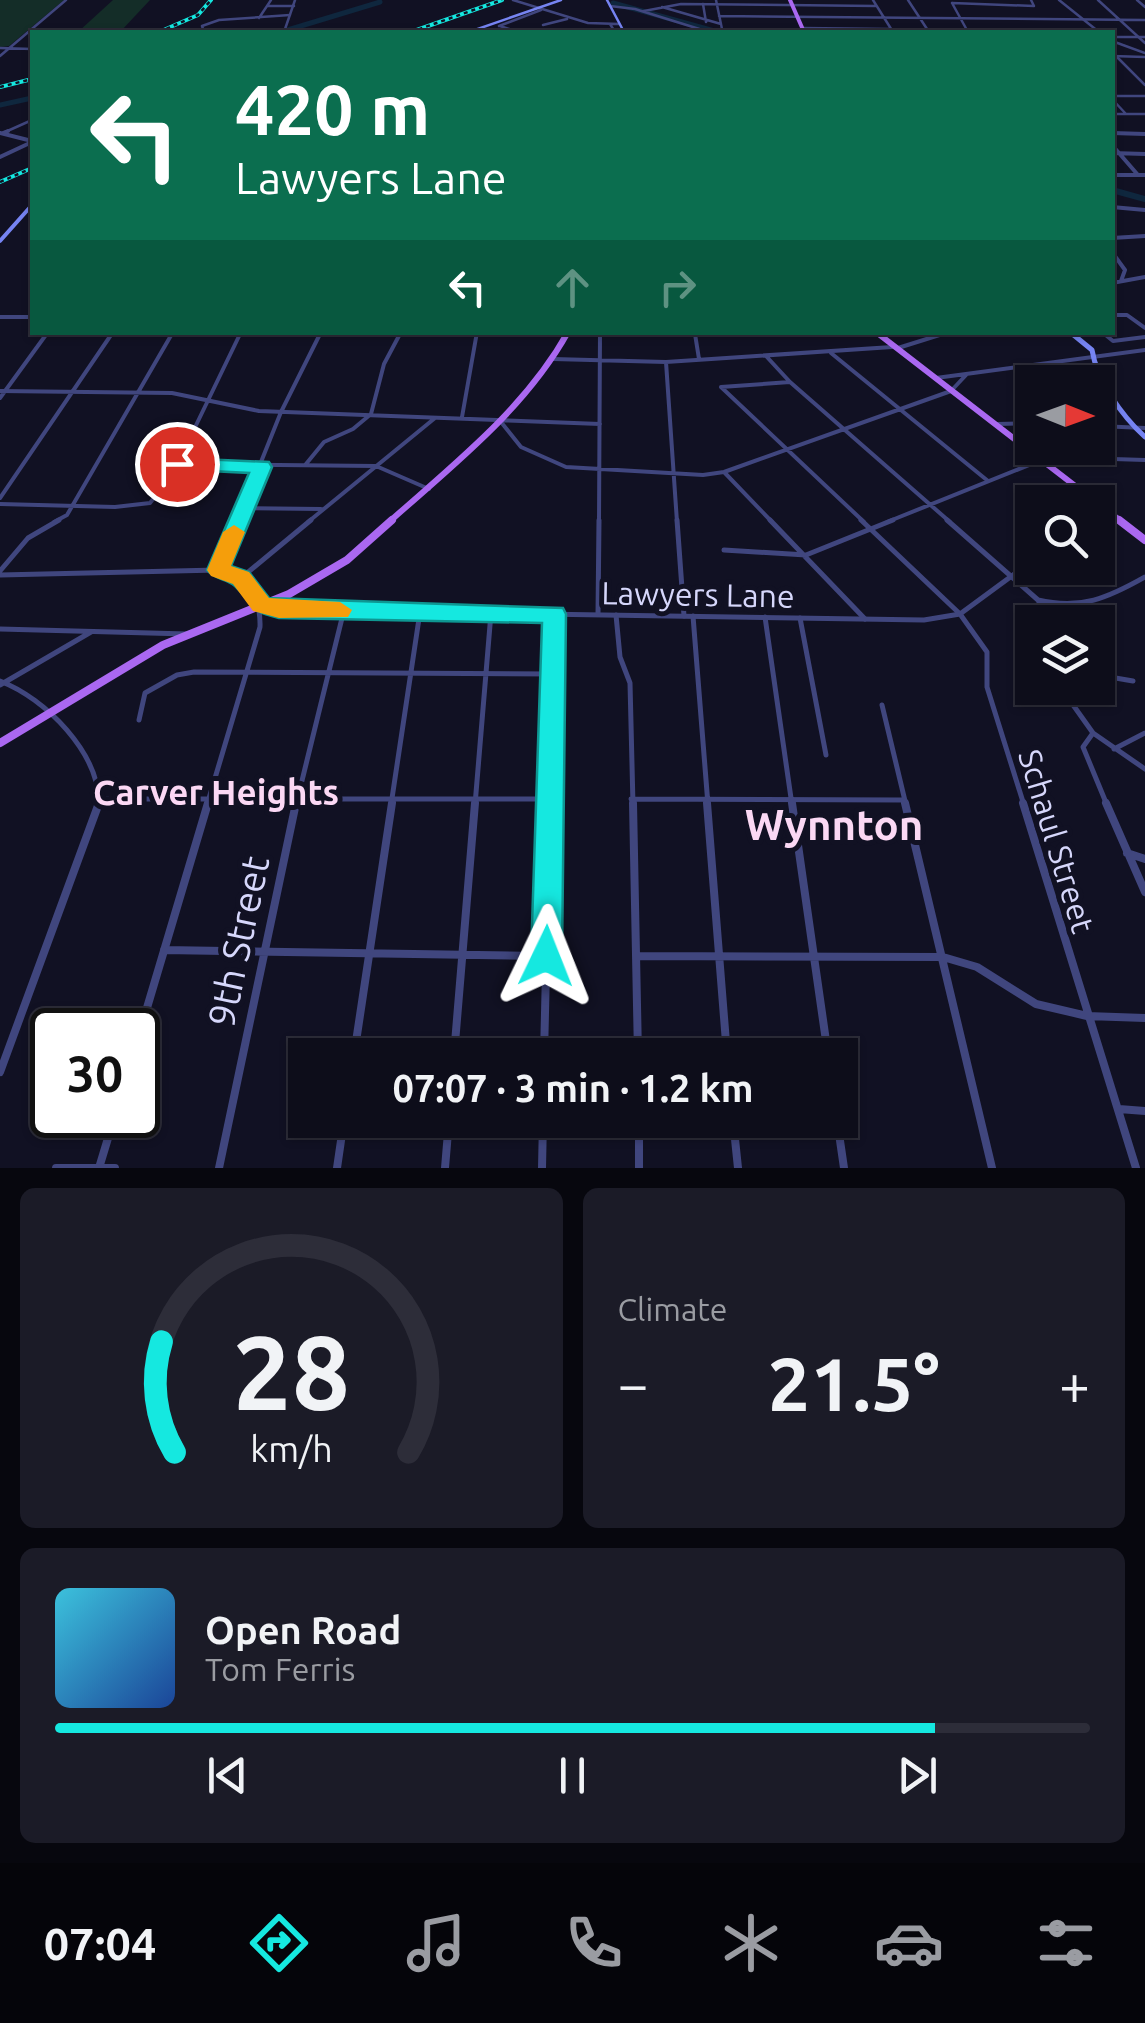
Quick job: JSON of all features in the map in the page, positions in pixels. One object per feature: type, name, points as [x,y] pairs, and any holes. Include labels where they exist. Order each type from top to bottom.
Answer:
[{"type":"main road","points":[[475,30],[561,0]]},
{"type":"main road","points":[[607,0],[621,28]]},
{"type":"main road","points":[[791,2],[803,30]]},
{"type":"main road","points":[[1,238],[30,207]]},
{"type":"main road","points":[[0,743],[162,646],[286,596],[347,560],[501,422],[553,359],[566,335]]},
{"type":"main road","points":[[879,335],[1015,440]]},
{"type":"main road","points":[[1073,335],[1096,357],[1094,363],[1128,421],[1142,428],[1145,437]]},
{"type":"main road","points":[[1047,465],[1073,485]]},
{"type":"main road","points":[[1115,517],[1145,540]]},
{"type":"main road","points":[[286,596],[284,606],[292,610]]},
{"type":"street","points":[[30,30],[66,0]]},
{"type":"street","points":[[259,18],[272,0]]},
{"type":"street","points":[[285,30],[296,0]]},
{"type":"street","points":[[512,0],[570,18],[621,28]]},
{"type":"street","points":[[873,0],[891,30]]},
{"type":"street","points":[[908,0],[928,30]]},
{"type":"street","points":[[951,1],[1034,6],[1031,0]]},
{"type":"street","points":[[1059,0],[1096,30]]},
{"type":"street","points":[[1098,0],[1145,43]]},
{"type":"street","points":[[1137,0],[1145,7]]},
{"type":"street","points":[[951,1],[967,30]]},
{"type":"street","points":[[635,17],[660,6],[716,2],[876,6]]},
{"type":"street","points":[[716,2],[720,30]]},
{"type":"street","points":[[703,4],[706,22]]},
{"type":"street","points":[[268,6],[294,6]]},
{"type":"street","points":[[610,6],[647,11],[703,30]]},
{"type":"street","points":[[660,6],[720,30]]},
{"type":"street","points":[[499,26],[541,8]]},
{"type":"street","points":[[203,30],[202,26],[212,22],[290,16]]},
{"type":"street","points":[[719,16],[1145,20]]},
{"type":"street","points":[[842,17],[850,29]]},
{"type":"street","points":[[543,26],[570,18]]},
{"type":"street","points":[[492,24],[512,30]]},
{"type":"street","points":[[610,24],[614,30]]},
{"type":"street","points":[[0,56],[30,30]]},
{"type":"street","points":[[803,30],[871,30]]},
{"type":"street","points":[[1115,41],[1145,37]]},
{"type":"street","points":[[1115,42],[1145,55]]},
{"type":"street","points":[[0,48],[30,48]]},
{"type":"street","points":[[1115,56],[1145,55]]},
{"type":"street","points":[[1115,57],[1145,85]]},
{"type":"street","points":[[1115,97],[1145,96]]},
{"type":"street","points":[[1115,101],[1126,114]]},
{"type":"street","points":[[1115,114],[1145,114]]},
{"type":"street","points":[[1,133],[30,121]]},
{"type":"street","points":[[1,133],[30,141]]},
{"type":"street","points":[[1115,133],[1145,134]]},
{"type":"street","points":[[0,157],[30,143]]},
{"type":"street","points":[[1115,148],[1138,175]]},
{"type":"street","points":[[1115,154],[1145,154]]},
{"type":"street","points":[[1115,175],[1145,175]]},
{"type":"street","points":[[1115,207],[1145,210]]},
{"type":"street","points":[[1115,238],[1145,236]]},
{"type":"street","points":[[1115,256],[1125,270],[1145,277]]},
{"type":"street","points":[[1121,281],[1125,270]]},
{"type":"street","points":[[1115,282],[1145,277]]},
{"type":"street","points":[[1115,315],[1126,315],[1145,328]]},
{"type":"street","points":[[0,317],[30,317]]},
{"type":"street","points":[[0,398],[46,335]]},
{"type":"street","points":[[0,501],[111,335]]},
{"type":"street","points":[[0,573],[19,546],[67,515],[172,335]]},
{"type":"street","points":[[0,501],[126,507],[150,503],[177,464],[240,335]]},
{"type":"street","points":[[218,570],[281,412],[320,335]]},
{"type":"street","points":[[306,465],[324,442],[353,429],[371,414],[384,364],[399,335]]},
{"type":"street","points":[[462,417],[477,335]]},
{"type":"street","points":[[598,614],[600,335]]},
{"type":"street","points":[[693,335],[699,359]]},
{"type":"street","points":[[553,359],[666,362],[766,356],[894,348],[939,335]]},
{"type":"street","points":[[1106,335],[1113,341],[1145,337]]},
{"type":"street","points":[[936,378],[1145,350]]},
{"type":"street","points":[[829,351],[988,481]]},
{"type":"street","points":[[766,356],[790,382],[1010,576],[1038,600],[1056,605]]},
{"type":"street","points":[[666,362],[684,616]]},
{"type":"street","points":[[501,422],[521,446],[566,467],[674,475],[724,472],[951,391],[966,374]]},
{"type":"street","name":"Schaul Street","points":[[790,382],[721,386],[960,614],[987,652],[986,687],[1136,1168]]},
{"type":"street","points":[[3,391],[172,392],[240,408],[281,412],[600,424]]},
{"type":"street","points":[[241,578],[438,416]]},
{"type":"street","points":[[994,424],[1015,423]]},
{"type":"street","points":[[1115,427],[1142,428]]},
{"type":"street","points":[[1115,459],[1145,460]]},
{"type":"street","points":[[177,464],[376,466],[429,489]]},
{"type":"street","points":[[724,550],[806,555],[1028,465]]},
{"type":"street","points":[[724,472],[865,619]]},
{"type":"street","points":[[244,508],[321,509]]},
{"type":"street","points":[[0,573],[218,570],[241,578],[262,605],[260,627],[147,1008]]},
{"type":"street","points":[[960,614],[1015,573]]},
{"type":"street","points":[[1095,605],[1145,577]]},
{"type":"street","points":[[1038,600],[1040,605]]},
{"type":"street","name":"Lawyers Lane","points":[[262,605],[292,610],[766,618],[924,620],[960,614]]},
{"type":"street","name":"9th Street","points":[[218,1168],[298,798],[344,610]]},
{"type":"street","points":[[357,1038],[420,612]]},
{"type":"street","points":[[455,1038],[490,613]]},
{"type":"street","points":[[544,1038],[554,614]]},
{"type":"street","points":[[616,615],[620,657],[630,682],[638,1038]]},
{"type":"street","points":[[693,616],[726,1038]]},
{"type":"street","points":[[766,618],[826,1038]]},
{"type":"street","points":[[800,618],[826,755]]},
{"type":"street","points":[[0,630],[191,634]]},
{"type":"street","points":[[2,683],[94,630]]},
{"type":"street","points":[[139,720],[139,705],[145,693],[176,674],[554,674]]},
{"type":"street","points":[[1115,679],[1133,682]]},
{"type":"street","points":[[0,1072],[96,820],[100,800],[83,755],[48,713],[32,695],[2,683]]},
{"type":"street","points":[[882,705],[992,1168]]},
{"type":"street","points":[[1074,705],[1093,734],[1145,769]]},
{"type":"street","points":[[1093,734],[1084,746],[1088,764],[1145,892]]},
{"type":"street","points":[[1114,749],[1145,734]]},
{"type":"street","points":[[631,799],[904,800]]},
{"type":"street","points":[[100,800],[550,800]]},
{"type":"street","points":[[1127,852],[1145,858]]},
{"type":"street","points":[[164,950],[546,956]]},
{"type":"street","points":[[637,956],[942,956],[977,966],[1036,1004],[1088,1016],[1145,1018]]},
{"type":"street","points":[[1119,1109],[1145,1111]]},
{"type":"street","points":[[99,1168],[107,1138]]},
{"type":"street","points":[[336,1168],[341,1138]]},
{"type":"street","points":[[445,1168],[448,1138]]},
{"type":"street","points":[[542,1168],[543,1138]]},
{"type":"street","points":[[639,1138],[639,1168]]},
{"type":"street","points":[[735,1138],[738,1168]]},
{"type":"street","points":[[840,1138],[844,1168]]},
{"type":"street","points":[[56,1168],[114,1168]]},
{"type":"green space","points":[[0,0],[64,0],[9,46],[0,47]]},
{"type":"green space","points":[[113,0],[150,0],[122,30],[80,30]]},
{"type":"waterway","points":[[288,30],[380,2]]},
{"type":"waterway","points":[[613,3],[711,30]]},
{"type":"waterway","points":[[0,105],[30,98]]},
{"type":"waterway","points":[[1115,191],[1145,199]]},
{"type":"railway","points":[[164,30],[198,15],[211,0]]},
{"type":"railway","points":[[417,30],[502,0]]},
{"type":"railway","points":[[0,87],[30,80]]},
{"type":"railway","points":[[0,182],[30,169]]},
{"type":"slow traffic","points":[[234,532],[218,570],[241,578],[262,605],[279,610],[340,610]]},
{"type":"district","name":"Carver Heights","points":[[216,792]]},
{"type":"district","name":"Wynnton","points":[[834,824]]},
{"type":"route","points":[[177,464],[262,467],[218,570],[241,578],[262,605],[279,610],[554,614],[546,956]]}]
